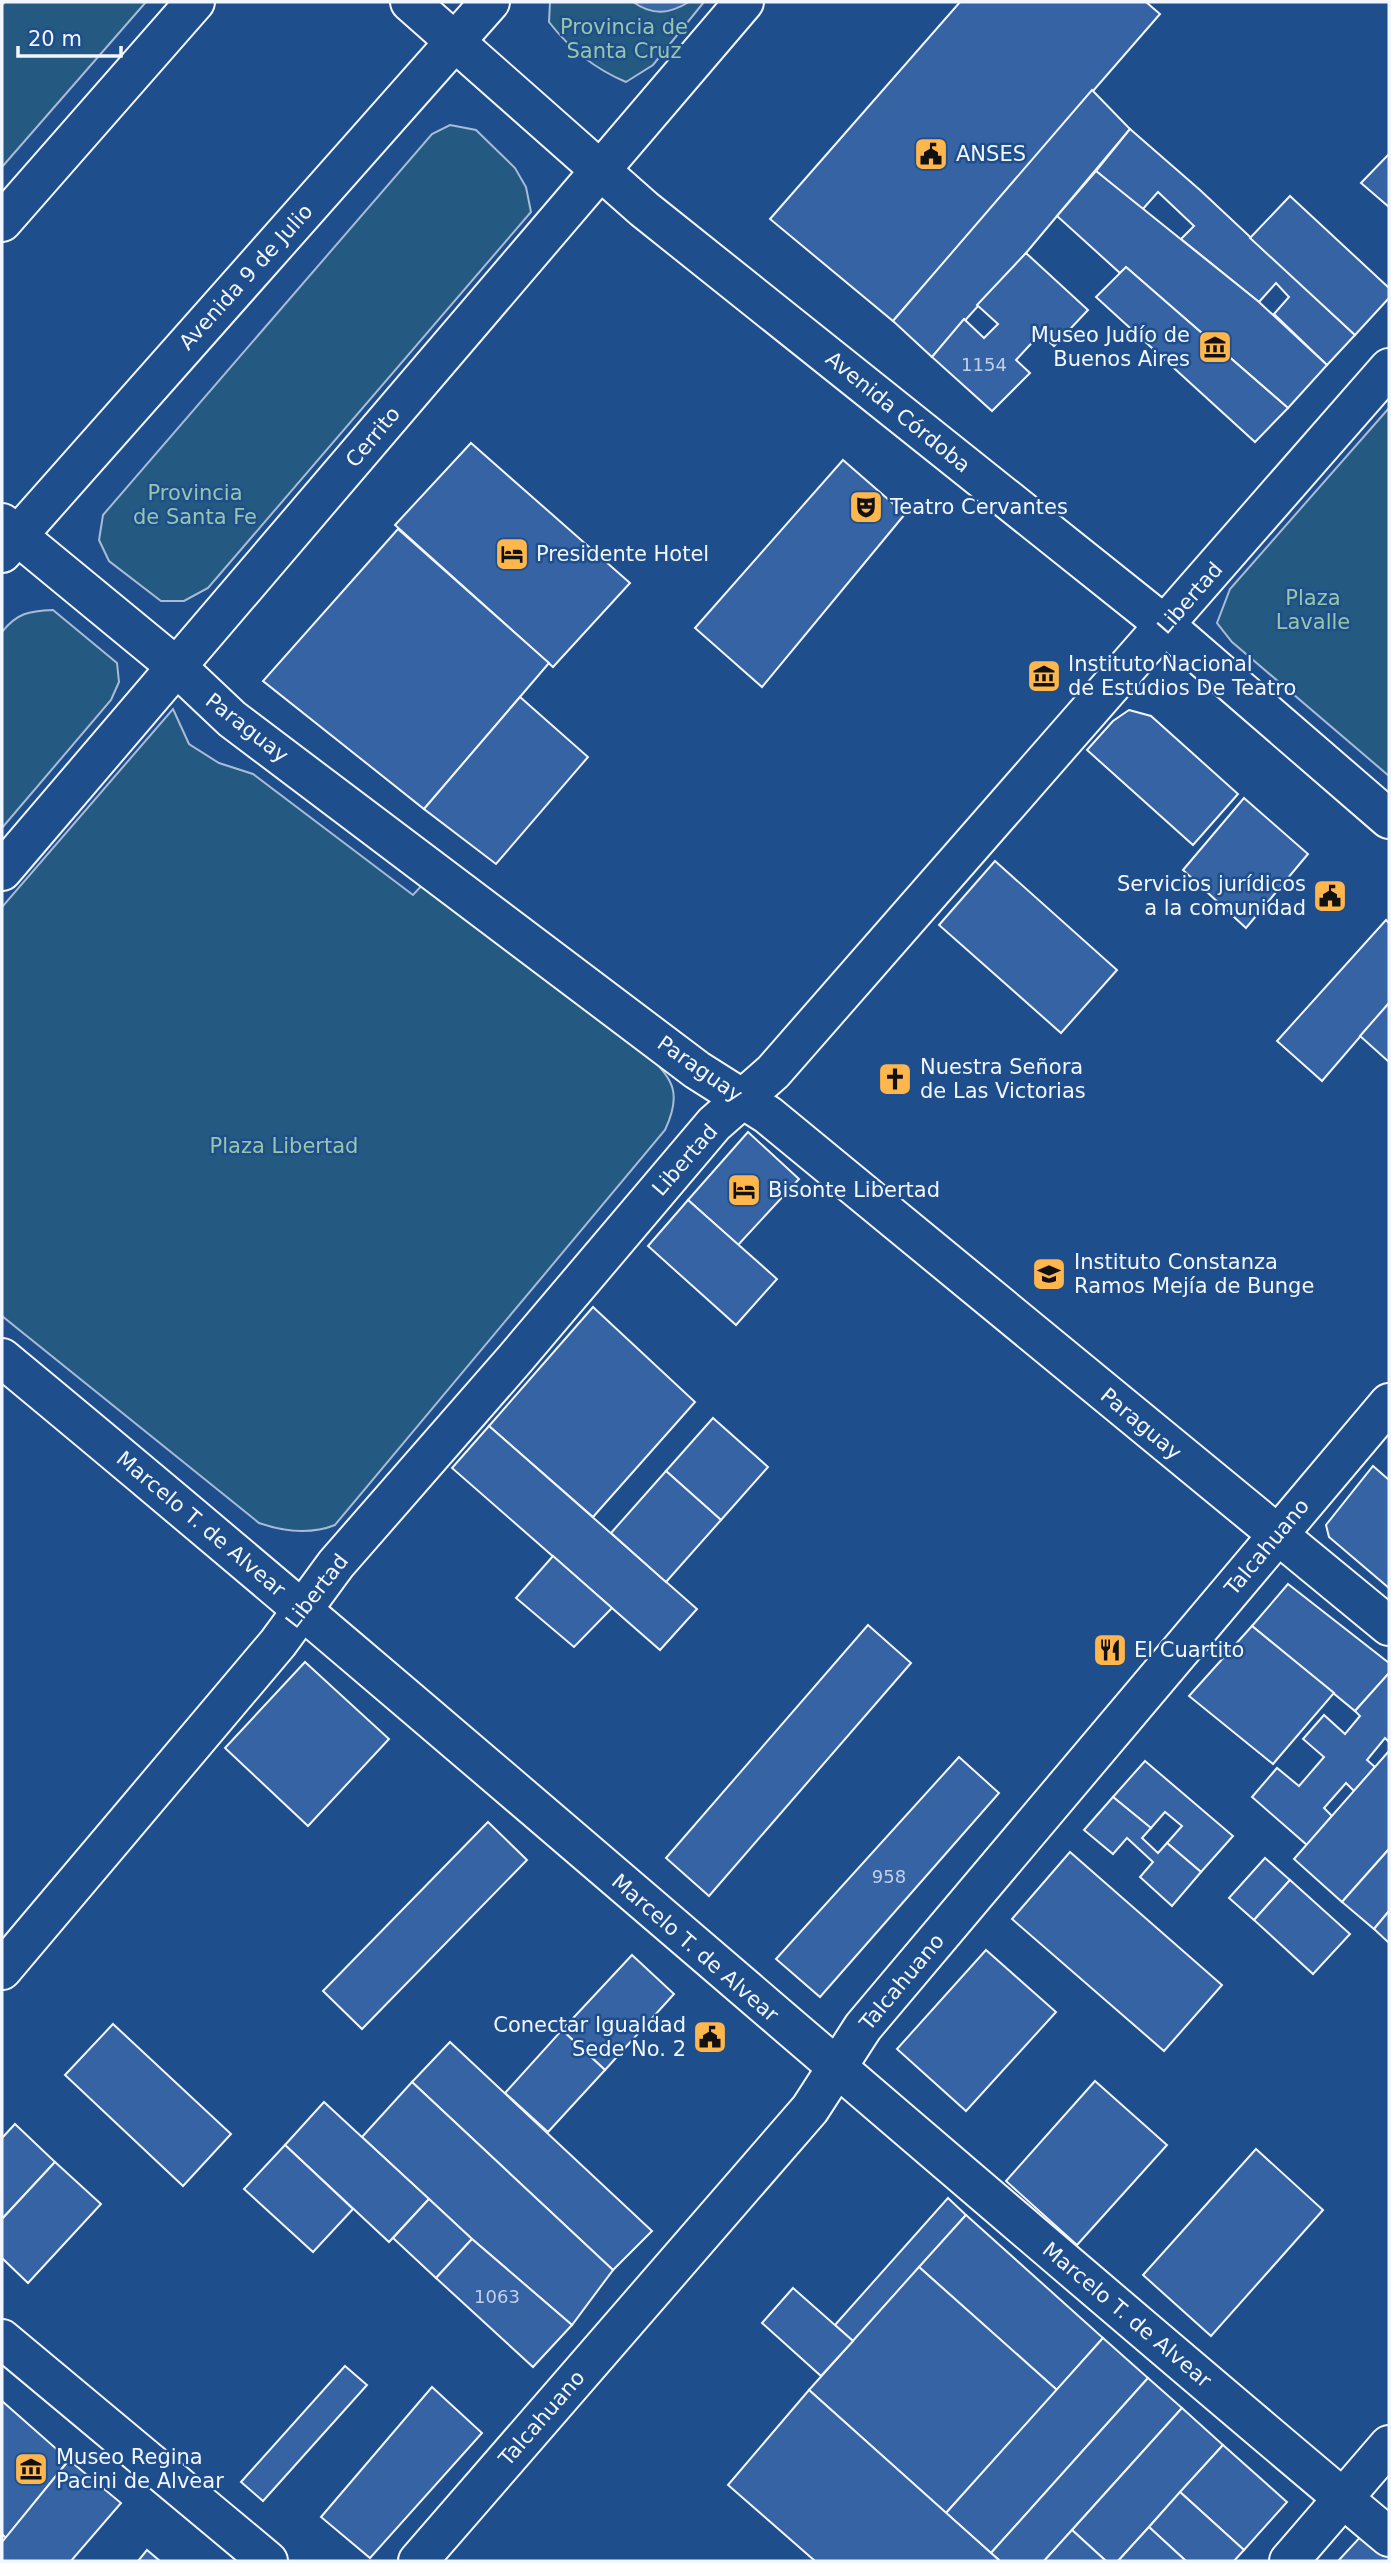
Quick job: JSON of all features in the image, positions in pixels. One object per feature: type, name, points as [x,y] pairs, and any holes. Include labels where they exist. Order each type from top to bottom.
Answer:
[{"type":"main road","points":[[2,222],[195,2]]},
{"type":"main road","name":"Avenida Córdoba","points":[[410,2],[644,209],[1166,626],[1389,819]]},
{"type":"main road","name":"Avenida 9 de Julio","points":[[7,537],[490,2]]},
{"type":"main road","name":"Cerrito","points":[[2,871],[178,668],[598,169],[744,2]]},
{"type":"main road","name":"Libertad","points":[[2,1970],[278,1643],[301,1608],[714,1124],[773,1072],[1389,368]]},
{"type":"main road","name":"Paraguay","points":[[7,537],[178,668],[232,719],[697,1070],[768,1115],[1276,1536],[1389,1626]]},
{"type":"main road","name":"Marcelo T. de Alvear","points":[[2,1358],[301,1608],[836,2069],[1389,2537]]},
{"type":"main road","name":"Talcahuano","points":[[418,2561],[810,2109],[863,2027],[1389,1403]]},
{"type":"main road","points":[[2,2339],[268,2561]]},
{"type":"main road","points":[[1289,2561],[1389,2445]]},
{"type":"green space","points":[[5,2],[146,2],[2,167],[2,5]]},
{"type":"green space","name":"Provincia de Santa Cruz","points":[[550,2],[704,2],[653,65],[626,82],[593,64],[565,41],[549,22]]},
{"type":"green space","name":"Provincia de Santa Fe","points":[[450,125],[476,130],[515,168],[526,187],[531,212],[208,588],[184,601],[161,601],[109,561],[99,540],[103,515],[432,134]]},
{"type":"green space","name":"Plaza Lavalle","points":[[1389,408],[1389,776],[1232,642],[1217,623],[1230,589]]},
{"type":"green space","points":[[53,610],[117,663],[119,682],[111,700],[2,828],[2,632],[24,614]]},
{"type":"green space","name":"Plaza Libertad","points":[[173,709],[189,744],[219,763],[253,774],[413,895],[424,883],[646,1053],[669,1079],[674,1097],[665,1130],[335,1525],[316,1530],[278,1529],[259,1523],[2,1316],[2,907]]},
{"type":"shaded area","points":[[633,2],[689,2],[661,12],[647,10]]},
{"type":"building","name":"ANSES","points":[[960,2],[1146,2],[1160,14],[893,321],[770,219]]},
{"type":"building","points":[[1092,90],[1130,129],[1026,253],[932,357],[893,321]]},
{"type":"building","points":[[1130,129],[1200,190],[1355,335],[1327,365],[1274,314],[1289,297],[1276,283],[1259,302],[1181,239],[1194,226],[1158,192],[1142,210],[1096,171]]},
{"type":"building","points":[[1389,154],[1389,207],[1361,183]]},
{"type":"building","points":[[1096,171],[1259,302],[1327,365],[1288,408],[1126,267],[1120,273],[1057,216]]},
{"type":"building","points":[[1290,196],[1389,288],[1389,298],[1355,335],[1250,238]]},
{"type":"building","points":[[1026,253],[1088,310],[1054,346],[1040,334],[1016,360],[1030,373],[992,411],[932,357],[964,319],[984,338],[998,324],[977,305]]},
{"type":"building","points":[[1126,267],[1288,408],[1255,442],[1096,297]]},
{"type":"building","name":"Presidente Hotel","points":[[471,443],[630,583],[553,667],[395,525]]},
{"type":"building","points":[[843,460],[905,514],[762,687],[695,628]]},
{"type":"building","points":[[398,529],[549,663],[424,809],[263,681]]},
{"type":"building","points":[[520,697],[588,757],[496,864],[424,809]]},
{"type":"building","points":[[1129,710],[1151,716],[1238,794],[1193,845],[1087,750],[1113,721]]},
{"type":"building","points":[[1244,798],[1308,854],[1246,928],[1183,870]]},
{"type":"building","points":[[995,861],[1117,970],[1061,1033],[939,925]]},
{"type":"building","points":[[1386,920],[1389,923],[1389,1003],[1322,1081],[1277,1041]]},
{"type":"building","points":[[1389,1003],[1389,1062],[1360,1036]]},
{"type":"building","name":"Bisonte Libertad","points":[[748,1132],[799,1179],[738,1245],[688,1200]]},
{"type":"building","points":[[688,1200],[777,1279],[736,1325],[648,1246]]},
{"type":"building","points":[[593,1307],[695,1402],[593,1517],[489,1426]]},
{"type":"building","points":[[713,1418],[768,1467],[721,1520],[666,1471]]},
{"type":"building","points":[[489,1426],[697,1609],[660,1650],[452,1468]]},
{"type":"building","points":[[1373,1466],[1389,1480],[1389,1588],[1329,1537],[1326,1525]]},
{"type":"building","points":[[666,1471],[721,1520],[666,1582],[611,1533]]},
{"type":"building","points":[[553,1556],[612,1608],[574,1647],[516,1598]]},
{"type":"building","points":[[1288,1584],[1389,1663],[1389,1673],[1355,1711],[1252,1626]]},
{"type":"building","points":[[868,1625],[911,1663],[709,1896],[666,1858]]},
{"type":"building","points":[[1252,1626],[1334,1693],[1273,1764],[1189,1696]]},
{"type":"building","points":[[305,1662],[389,1739],[308,1826],[225,1748]]},
{"type":"building","points":[[1389,1673],[1389,1742],[1385,1738],[1367,1760],[1375,1767],[1354,1791],[1346,1783],[1324,1808],[1332,1816],[1307,1845],[1252,1797],[1277,1768],[1299,1786],[1324,1757],[1303,1739],[1324,1715],[1345,1734],[1360,1716],[1355,1711]]},
{"type":"building","points":[[1389,1751],[1389,1849],[1342,1902],[1294,1859]]},
{"type":"building","points":[[959,1757],[999,1793],[820,1997],[776,1959]]},
{"type":"building","points":[[1145,1761],[1233,1836],[1201,1872],[1167,1843],[1182,1826],[1165,1812],[1151,1828],[1113,1797]]},
{"type":"building","points":[[1113,1797],[1151,1828],[1142,1838],[1158,1853],[1167,1843],[1201,1872],[1172,1906],[1140,1877],[1153,1862],[1127,1838],[1113,1854],[1084,1830]]},
{"type":"building","points":[[488,1822],[527,1860],[362,2029],[323,1991]]},
{"type":"building","points":[[1389,1849],[1389,1911],[1374,1929],[1342,1902]]},
{"type":"building","points":[[1070,1852],[1222,1985],[1164,2051],[1012,1919]]},
{"type":"building","points":[[1265,1858],[1290,1880],[1254,1920],[1229,1898]]},
{"type":"building","points":[[1290,1880],[1350,1934],[1313,1974],[1254,1920]]},
{"type":"building","points":[[1389,1911],[1389,1943],[1374,1929]]},
{"type":"building","points":[[986,1950],[1056,2012],[966,2111],[897,2049]]},
{"type":"building","points":[[632,1955],[674,1994],[605,2070],[562,2030]]},
{"type":"building","points":[[113,2024],[231,2134],[183,2186],[65,2075]]},
{"type":"building","points":[[562,2030],[605,2070],[548,2132],[505,2093]]},
{"type":"building","points":[[450,2042],[652,2231],[613,2270],[412,2082]]},
{"type":"building","points":[[1095,2081],[1167,2145],[1077,2245],[1006,2181]]},
{"type":"building","points":[[412,2082],[613,2270],[572,2325],[472,2239],[362,2137]]},
{"type":"building","points":[[324,2102],[429,2199],[389,2242],[285,2145]]},
{"type":"building","points":[[15,2124],[55,2162],[2,2219],[2,2138]]},
{"type":"building","points":[[285,2145],[353,2209],[313,2252],[244,2189]]},
{"type":"building","points":[[1256,2149],[1323,2210],[1211,2336],[1143,2275]]},
{"type":"building","points":[[55,2162],[101,2204],[28,2283],[2,2258],[2,2219]]},
{"type":"building","points":[[948,2198],[966,2215],[853,2341],[835,2325]]},
{"type":"building","points":[[429,2199],[472,2239],[436,2278],[393,2238]]},
{"type":"building","points":[[966,2215],[1103,2338],[1057,2390],[919,2267]]},
{"type":"building","points":[[472,2239],[572,2325],[533,2367],[436,2278]]},
{"type":"building","points":[[919,2267],[1057,2390],[946,2513],[809,2390]]},
{"type":"building","points":[[793,2288],[853,2341],[821,2376],[762,2323]]},
{"type":"building","points":[[1103,2338],[1148,2378],[991,2553],[946,2513]]},
{"type":"building","points":[[345,2366],[367,2385],[263,2501],[241,2482]]},
{"type":"building","points":[[1148,2378],[1182,2408],[1044,2561],[1000,2561],[991,2553]]},
{"type":"building","points":[[432,2387],[482,2433],[370,2558],[321,2517]]},
{"type":"building","points":[[809,2390],[1000,2561],[815,2561],[728,2485]]},
{"type":"building","points":[[2,2401],[69,2460],[6,2538],[2,2534]]},
{"type":"building","points":[[1182,2408],[1223,2445],[1118,2561],[1106,2561],[1072,2530]]},
{"type":"building","points":[[1223,2445],[1287,2502],[1244,2550],[1180,2492]]},
{"type":"building","points":[[69,2460],[121,2503],[71,2561],[2,2561],[2,2542]]},
{"type":"building","points":[[1180,2492],[1244,2550],[1234,2561],[1186,2561],[1149,2527]]},
{"type":"building","points":[[1149,2527],[1186,2561],[1118,2561]]},
{"type":"building","points":[[1072,2530],[1106,2561],[1044,2561]]},
{"type":"building","points":[[1364,2533],[1389,2556],[1389,2561],[1338,2561]]},
{"type":"building","points":[[147,2550],[160,2561],[138,2561]]},
{"type":"place","name":"ANSES","points":[[931,154]]},
{"type":"place","name":"Museo Judío de Buenos Aires","points":[[1215,347]]},
{"type":"place","name":"Teatro Cervantes","points":[[866,507]]},
{"type":"place","name":"Presidente Hotel","points":[[512,554]]},
{"type":"place","name":"Instituto Nacional de Estudios De Teatro","points":[[1044,676]]},
{"type":"place","name":"Servicios jurídicos a la comunidad","points":[[1330,896]]},
{"type":"place","name":"Nuestra Señora de Las Victorias","points":[[895,1079]]},
{"type":"place","name":"Bisonte Libertad","points":[[744,1190]]},
{"type":"place","name":"Instituto Constanza Ramos Mejía de Bunge","points":[[1049,1274]]},
{"type":"place","name":"El Cuartito","points":[[1110,1650]]},
{"type":"place","name":"Conectar Igualdad Sede No. 2","points":[[710,2037]]},
{"type":"place","name":"Museo Regina Pacini de Alvear","points":[[31,2469]]}]
